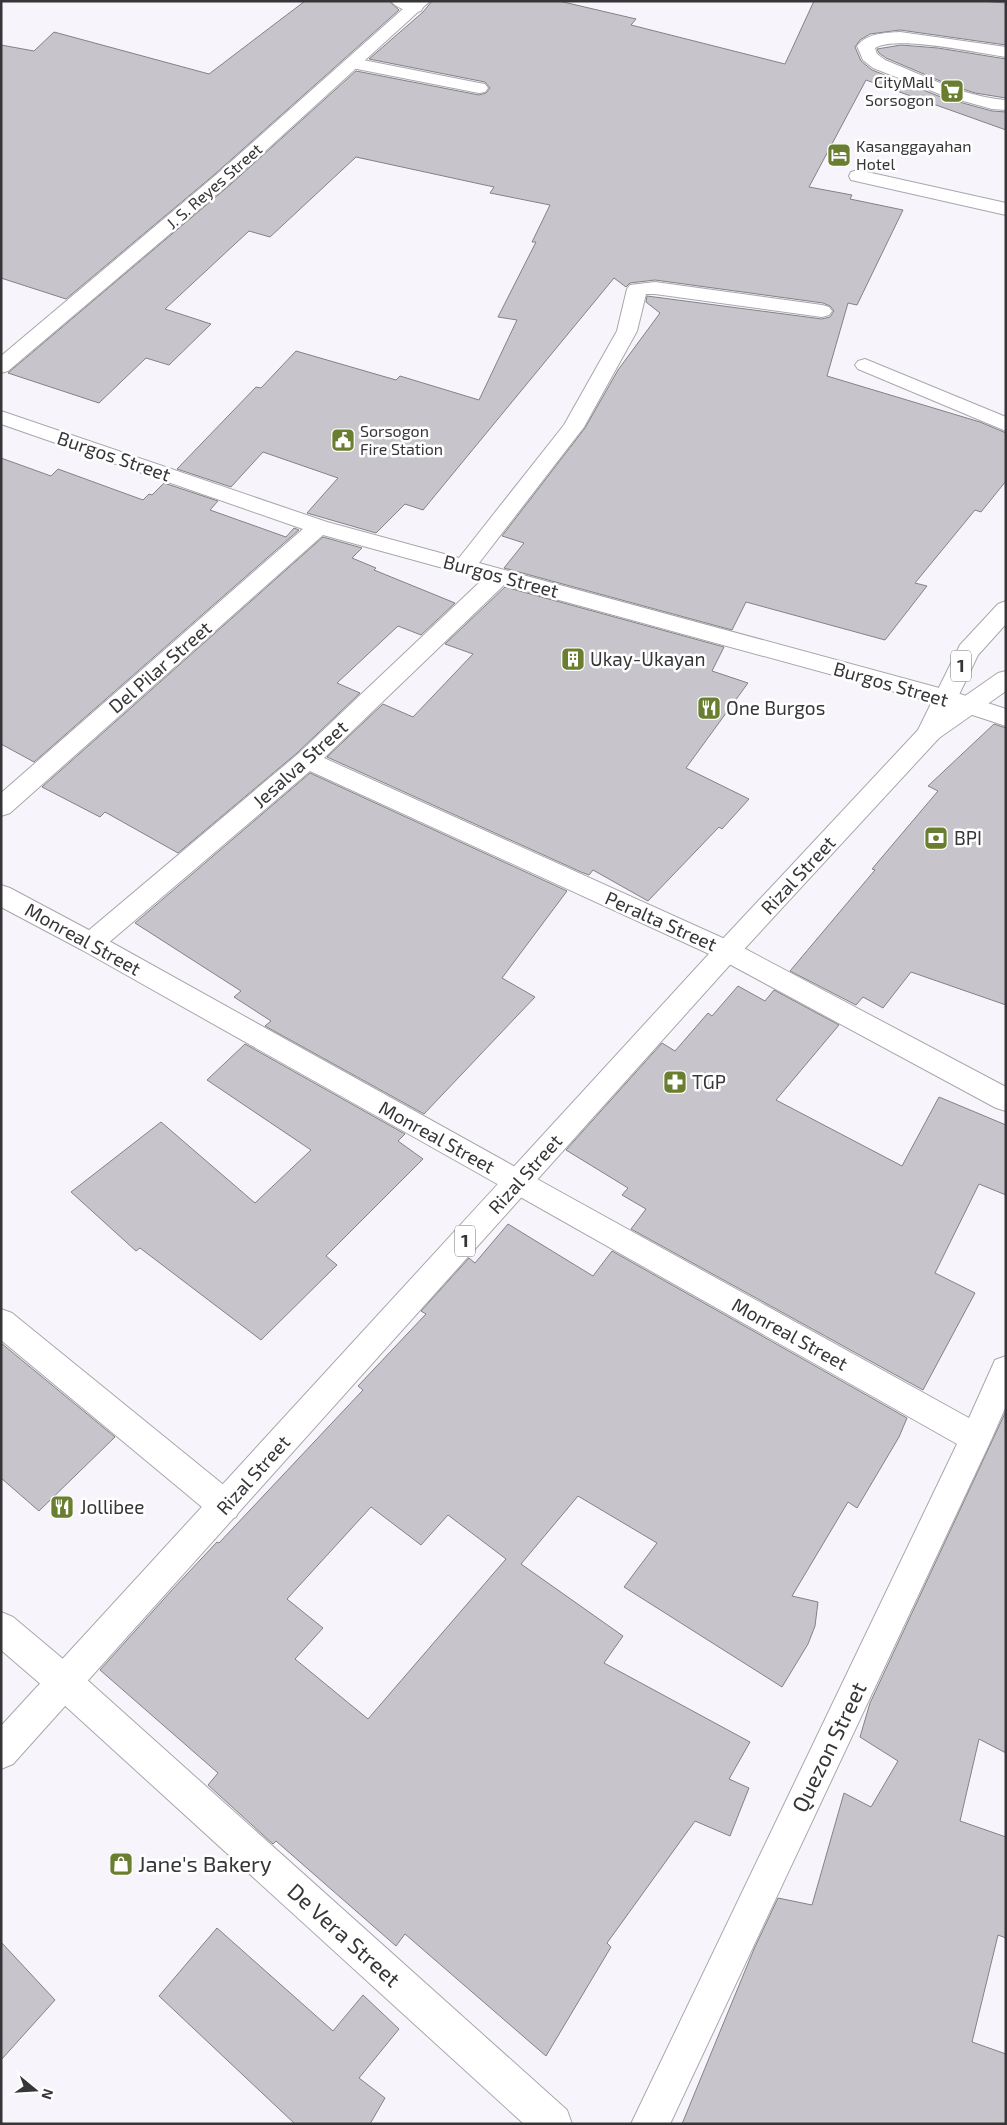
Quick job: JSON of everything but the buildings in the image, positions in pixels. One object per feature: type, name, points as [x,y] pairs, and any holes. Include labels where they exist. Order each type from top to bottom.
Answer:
[{"type":"street","name":"J. S. Reyes Street","points":[[1,367],[223,180],[353,62],[412,3]]},
{"type":"street","points":[[1001,108],[948,91],[879,64],[869,56],[866,46],[878,39],[900,37],[1006,52]]},
{"type":"street","points":[[353,62],[479,88]]},
{"type":"street","points":[[858,176],[1006,209]]},
{"type":"street","points":[[465,566],[573,427],[626,331],[637,289],[655,288],[822,310]]},
{"type":"street","points":[[865,365],[1006,425]]},
{"type":"street","name":"Burgos Street","points":[[1,417],[319,527],[957,702],[1006,718]]},
{"type":"street","name":"Del Pilar Street","points":[[1,807],[319,527]]},
{"type":"street","name":"Jesalva Street","points":[[91,943],[307,760],[500,576]]},
{"type":"street","name":"Rizal Street","points":[[957,702],[968,651],[1006,609]]},
{"type":"street","name":"Rizal Street","points":[[1,1752],[727,951],[957,702],[1006,679]]},
{"type":"street","name":"Peralta Street","points":[[307,760],[727,951],[1006,1100]]},
{"type":"street","name":"Monreal Street","points":[[1,895],[91,943],[976,1438]]},
{"type":"street","points":[[1,1322],[225,1506]]},
{"type":"street","name":"Quezon Street","points":[[650,2124],[976,1438],[1006,1370]]},
{"type":"street","name":"De Vera Street","points":[[1,1628],[64,1681],[552,2124]]},
{"type":"place","name":"CityMall Sorsogon","points":[[952,91]]},
{"type":"place","name":"Kasanggayahan Hotel","points":[[839,155]]},
{"type":"place","name":"Sorsogon Fire Station","points":[[343,440]]},
{"type":"place","name":"Ukay-Ukayan","points":[[573,659]]},
{"type":"place","name":"One Burgos","points":[[709,708]]},
{"type":"place","name":"BPI","points":[[936,838]]},
{"type":"place","name":"TGP","points":[[675,1082]]},
{"type":"place","name":"Jollibee","points":[[62,1507]]},
{"type":"place","name":"Jane's Bakery","points":[[121,1864]]}]
